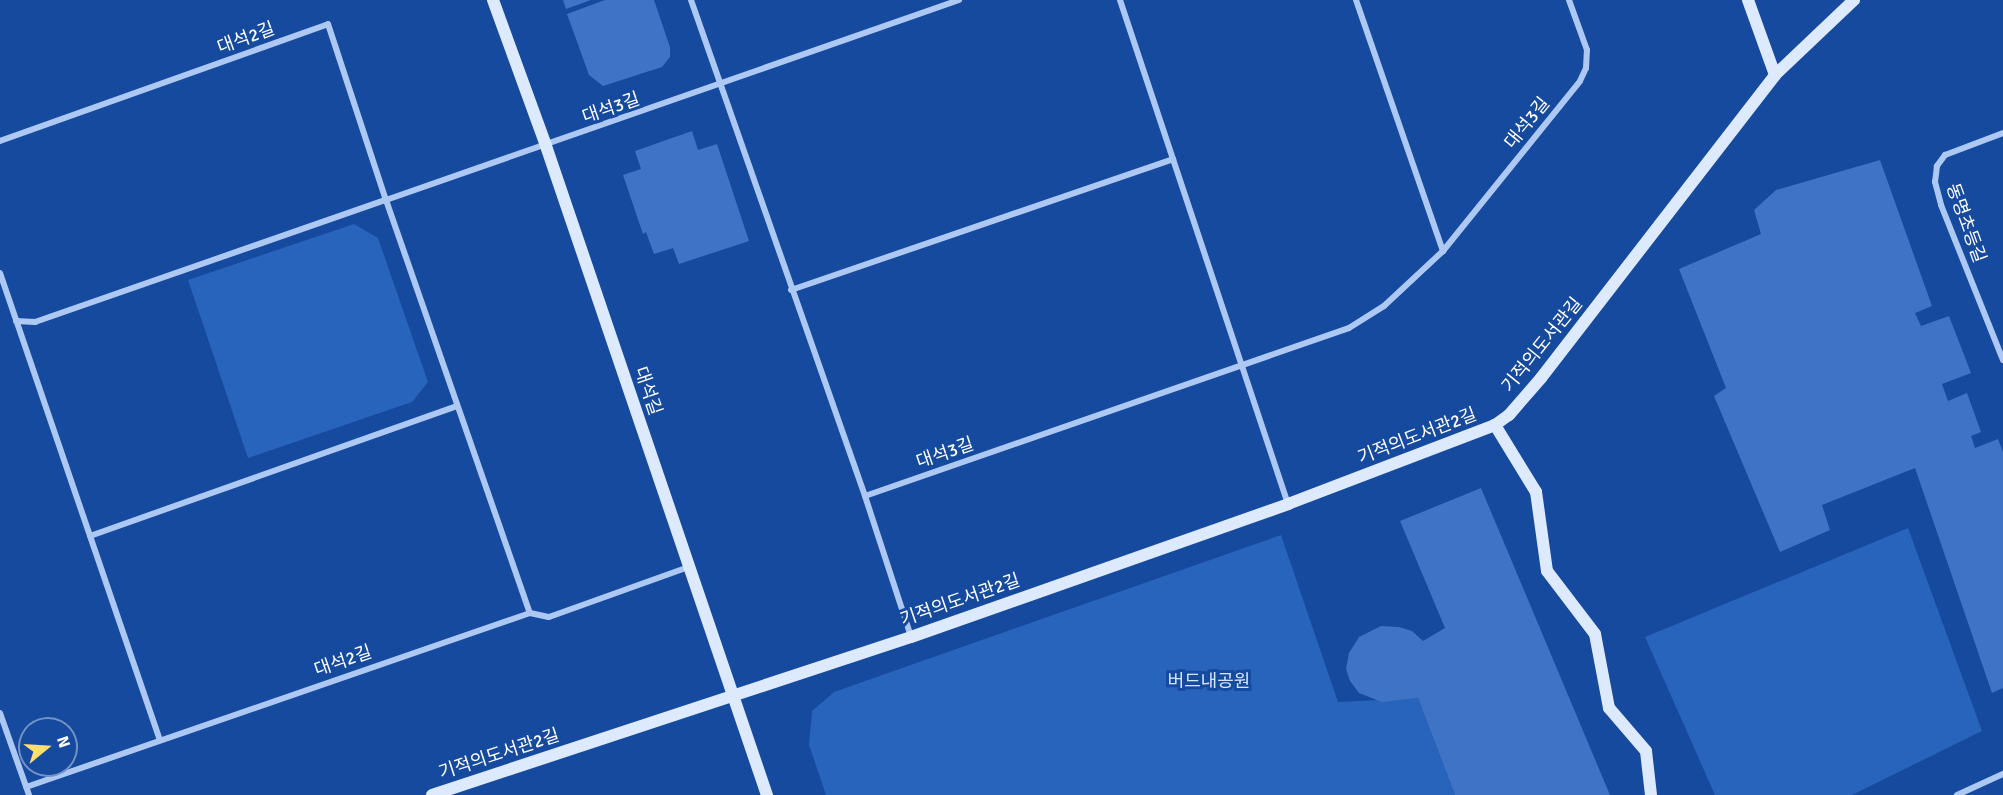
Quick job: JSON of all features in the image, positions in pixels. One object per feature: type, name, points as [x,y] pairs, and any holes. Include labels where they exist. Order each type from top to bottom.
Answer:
[{"type":"street","name":"대석길","points":[[493,0],[546,146],[767,795]]},
{"type":"street","points":[[692,0],[791,290],[865,496],[911,636]]},
{"type":"street","name":"대석3길","points":[[546,146],[959,0]]},
{"type":"street","points":[[1120,0],[1288,504]]},
{"type":"street","points":[[1356,0],[1443,251]]},
{"type":"street","name":"대석3길","points":[[865,496],[1349,328],[1384,306],[1443,251],[1580,81],[1586,68],[1587,50],[1569,0]]},
{"type":"street","points":[[1748,0],[1775,75]]},
{"type":"street","name":"기적의도서관길","points":[[1495,425],[1509,415],[1541,378],[1775,75],[1854,0]]},
{"type":"street","name":"대석2길","points":[[0,141],[328,24],[386,200],[530,613],[26,787]]},
{"type":"street","name":"동명초등길","points":[[2003,133],[1945,154],[1937,166],[1935,182],[1941,205],[2003,360]]},
{"type":"street","points":[[16,321],[35,322],[546,146]]},
{"type":"street","points":[[791,290],[1173,159]]},
{"type":"street","points":[[0,273],[160,739]]},
{"type":"street","points":[[90,536],[457,406]]},
{"type":"street","points":[[1495,425],[1536,492],[1546,571],[1595,634],[1610,708],[1646,752],[1651,795]]},
{"type":"street","name":"기적의도서관2길","points":[[432,795],[733,697],[911,636],[1288,504],[1495,425]]},
{"type":"street","points":[[530,613],[549,617],[689,567]]},
{"type":"street","points":[[0,713],[28,795]]},
{"type":"street","points":[[1957,795],[2003,774]]},
{"type":"green space","points":[[354,224],[378,238],[428,382],[412,402],[248,458],[188,280]]},
{"type":"green space","points":[[1908,528],[1982,731],[1852,795],[1715,795],[1645,637]]},
{"type":"green space","name":"버드내공원","points":[[1281,535],[1338,702],[1418,698],[1455,795],[826,795],[809,745],[812,711],[834,692]]},
{"type":"building","points":[[563,0],[591,0],[566,9]]},
{"type":"building","points":[[605,0],[654,0],[670,47],[670,57],[662,67],[603,86],[589,75],[567,14]]},
{"type":"building","points":[[692,131],[698,150],[717,144],[749,241],[679,264],[673,248],[654,254],[646,232],[643,234],[623,175],[641,169],[635,151]]},
{"type":"building","points":[[1880,160],[1932,306],[1915,313],[1921,326],[1949,316],[1971,373],[1942,384],[1948,401],[1967,393],[1981,432],[1971,436],[1975,448],[1998,439],[2003,452],[2003,688],[1992,693],[1915,468],[1822,505],[1830,530],[1780,552],[1714,396],[1726,388],[1679,269],[1761,234],[1754,210],[1776,190]]},
{"type":"building","points":[[1481,488],[1610,795],[1455,795],[1418,698],[1382,702],[1359,693],[1350,681],[1346,669],[1349,653],[1359,637],[1381,626],[1399,627],[1412,631],[1423,641],[1445,628],[1400,521]]}]
